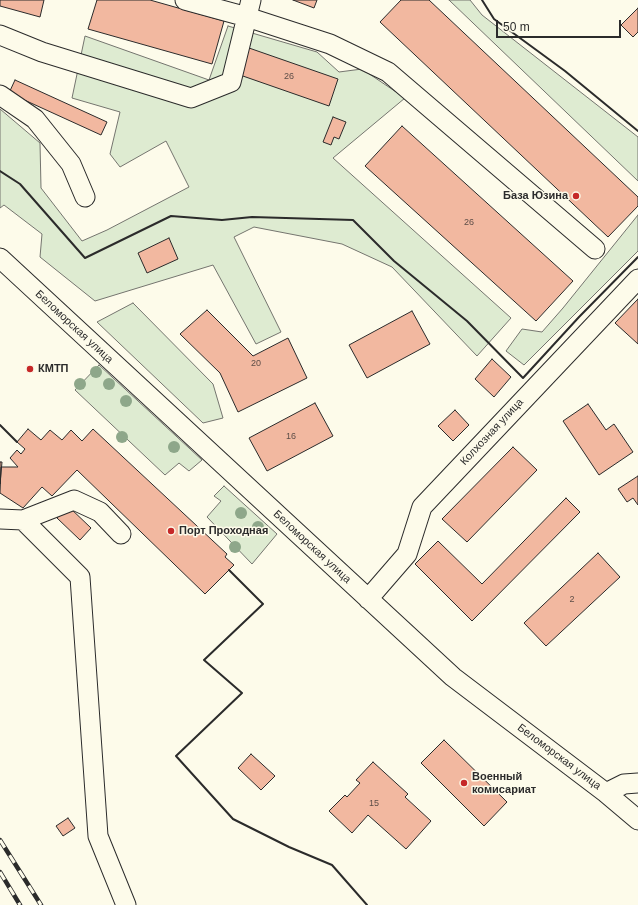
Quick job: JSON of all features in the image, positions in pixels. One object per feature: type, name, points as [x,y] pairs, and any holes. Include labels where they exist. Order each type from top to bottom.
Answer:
[{"type":"street","points":[[185,0],[249,8],[388,72],[595,249]]},
{"type":"street","points":[[0,35],[42,52],[191,98],[231,82],[249,8]]},
{"type":"street","points":[[0,95],[35,119],[71,164],[85,197]]},
{"type":"street","name":"Беломорская улица","points":[[0,258],[453,677],[606,793],[638,820]]},
{"type":"street","name":"Колхозная улица","points":[[368,599],[407,554],[422,507],[638,279]]},
{"type":"street","points":[[0,519],[24,520],[74,500],[100,512],[121,534]]},
{"type":"street","points":[[24,520],[80,577],[98,836],[126,905]]},
{"type":"street","points":[[606,793],[624,784],[638,783]]},
{"type":"green space","points":[[449,0],[470,0],[482,15],[638,137],[638,181]]},
{"type":"green space","points":[[228,26],[317,52],[339,72],[362,69],[405,98],[333,158],[511,318],[477,356],[392,267],[342,244],[254,227],[234,237],[281,332],[256,344],[213,265],[95,301],[40,257],[42,234],[4,205],[0,208],[0,109],[40,143],[41,188],[82,241],[107,230],[189,187],[166,141],[120,167],[110,154],[120,112],[72,98],[85,36],[209,80]]},
{"type":"green space","points":[[638,215],[638,251],[524,365],[506,351],[522,329],[542,332]]},
{"type":"green space","points":[[133,303],[213,384],[223,418],[203,423],[97,322]]},
{"type":"green space","points":[[99,365],[202,460],[189,471],[179,463],[165,475],[75,390]]},
{"type":"green space","points":[[224,486],[277,534],[252,564],[207,517],[221,501],[214,496]]},
{"type":"building","points":[[0,0],[44,0],[40,17],[0,6]]},
{"type":"building","points":[[97,0],[150,0],[224,21],[212,64],[88,29]]},
{"type":"building","points":[[293,0],[317,0],[314,8]]},
{"type":"building","points":[[401,0],[429,0],[638,197],[638,206],[608,237],[380,22]]},
{"type":"building","points":[[638,8],[638,32],[633,37],[621,25]]},
{"type":"building","points":[[249,48],[338,79],[329,106],[240,75]]},
{"type":"building","points":[[15,80],[107,122],[101,135],[9,93]]},
{"type":"building","points":[[333,117],[346,122],[339,139],[334,137],[331,145],[323,142]]},
{"type":"building","points":[[402,126],[573,281],[536,321],[365,166]]},
{"type":"building","points":[[169,238],[178,259],[147,273],[138,253]]},
{"type":"building","points":[[638,299],[638,344],[615,323]]},
{"type":"building","points":[[207,310],[253,356],[288,338],[307,378],[238,412],[220,373],[180,334]]},
{"type":"building","points":[[412,311],[430,344],[367,378],[349,345]]},
{"type":"building","points":[[492,359],[511,377],[494,397],[475,379]]},
{"type":"building","points":[[315,403],[333,436],[267,471],[249,438]]},
{"type":"building","points":[[588,404],[606,430],[614,424],[633,452],[599,475],[563,421]]},
{"type":"building","points":[[455,410],[469,425],[453,441],[438,426]]},
{"type":"building","name":"Порт Проходная","points":[[28,429],[41,440],[50,430],[62,440],[71,430],[82,441],[93,429],[227,554],[225,557],[234,565],[205,594],[77,470],[52,496],[42,487],[23,508],[0,493],[1,467],[18,467],[10,458],[17,450],[21,454],[25,449],[17,442]]},
{"type":"building","points":[[513,447],[537,470],[467,542],[442,519]]},
{"type":"building","points":[[0,462],[2,462],[0,484]]},
{"type":"building","points":[[638,476],[638,505],[633,498],[627,502],[618,489]]},
{"type":"building","points":[[566,498],[580,512],[472,621],[415,564],[438,541],[482,584]]},
{"type":"building","points":[[68,506],[91,528],[80,540],[57,518]]},
{"type":"building","points":[[598,553],[620,577],[546,646],[524,623]]},
{"type":"building","name":"Военный комисариат","points":[[444,740],[507,802],[484,826],[421,763]]},
{"type":"building","points":[[251,754],[275,776],[261,790],[238,768]]},
{"type":"building","points":[[373,762],[408,794],[405,797],[431,821],[406,849],[368,815],[352,833],[329,811],[345,795],[347,797],[360,783],[356,780]]},
{"type":"building","points":[[68,818],[75,828],[63,836],[56,826]]},
{"type":"railway","points":[[0,840],[41,905]]},
{"type":"railway","points":[[0,872],[20,905]]},
{"type":"wall","points":[[482,0],[494,19],[565,71],[638,131]]},
{"type":"wall","points":[[0,171],[20,184],[85,258],[171,216],[222,220],[252,217],[353,220],[394,261],[467,321],[523,378],[579,317],[638,257]]},
{"type":"wall","points":[[0,425],[17,442]]},
{"type":"wall","points":[[229,570],[263,604],[204,660],[242,693],[176,756],[233,819],[289,847],[332,865],[367,905]]},
{"type":"place","name":"База Юзина","points":[[576,196]]},
{"type":"place","name":"КМТП","points":[[30,369]]},
{"type":"place","name":"Порт Проходная","points":[[171,531]]},
{"type":"place","name":"Военный комисариат","points":[[464,783]]}]
